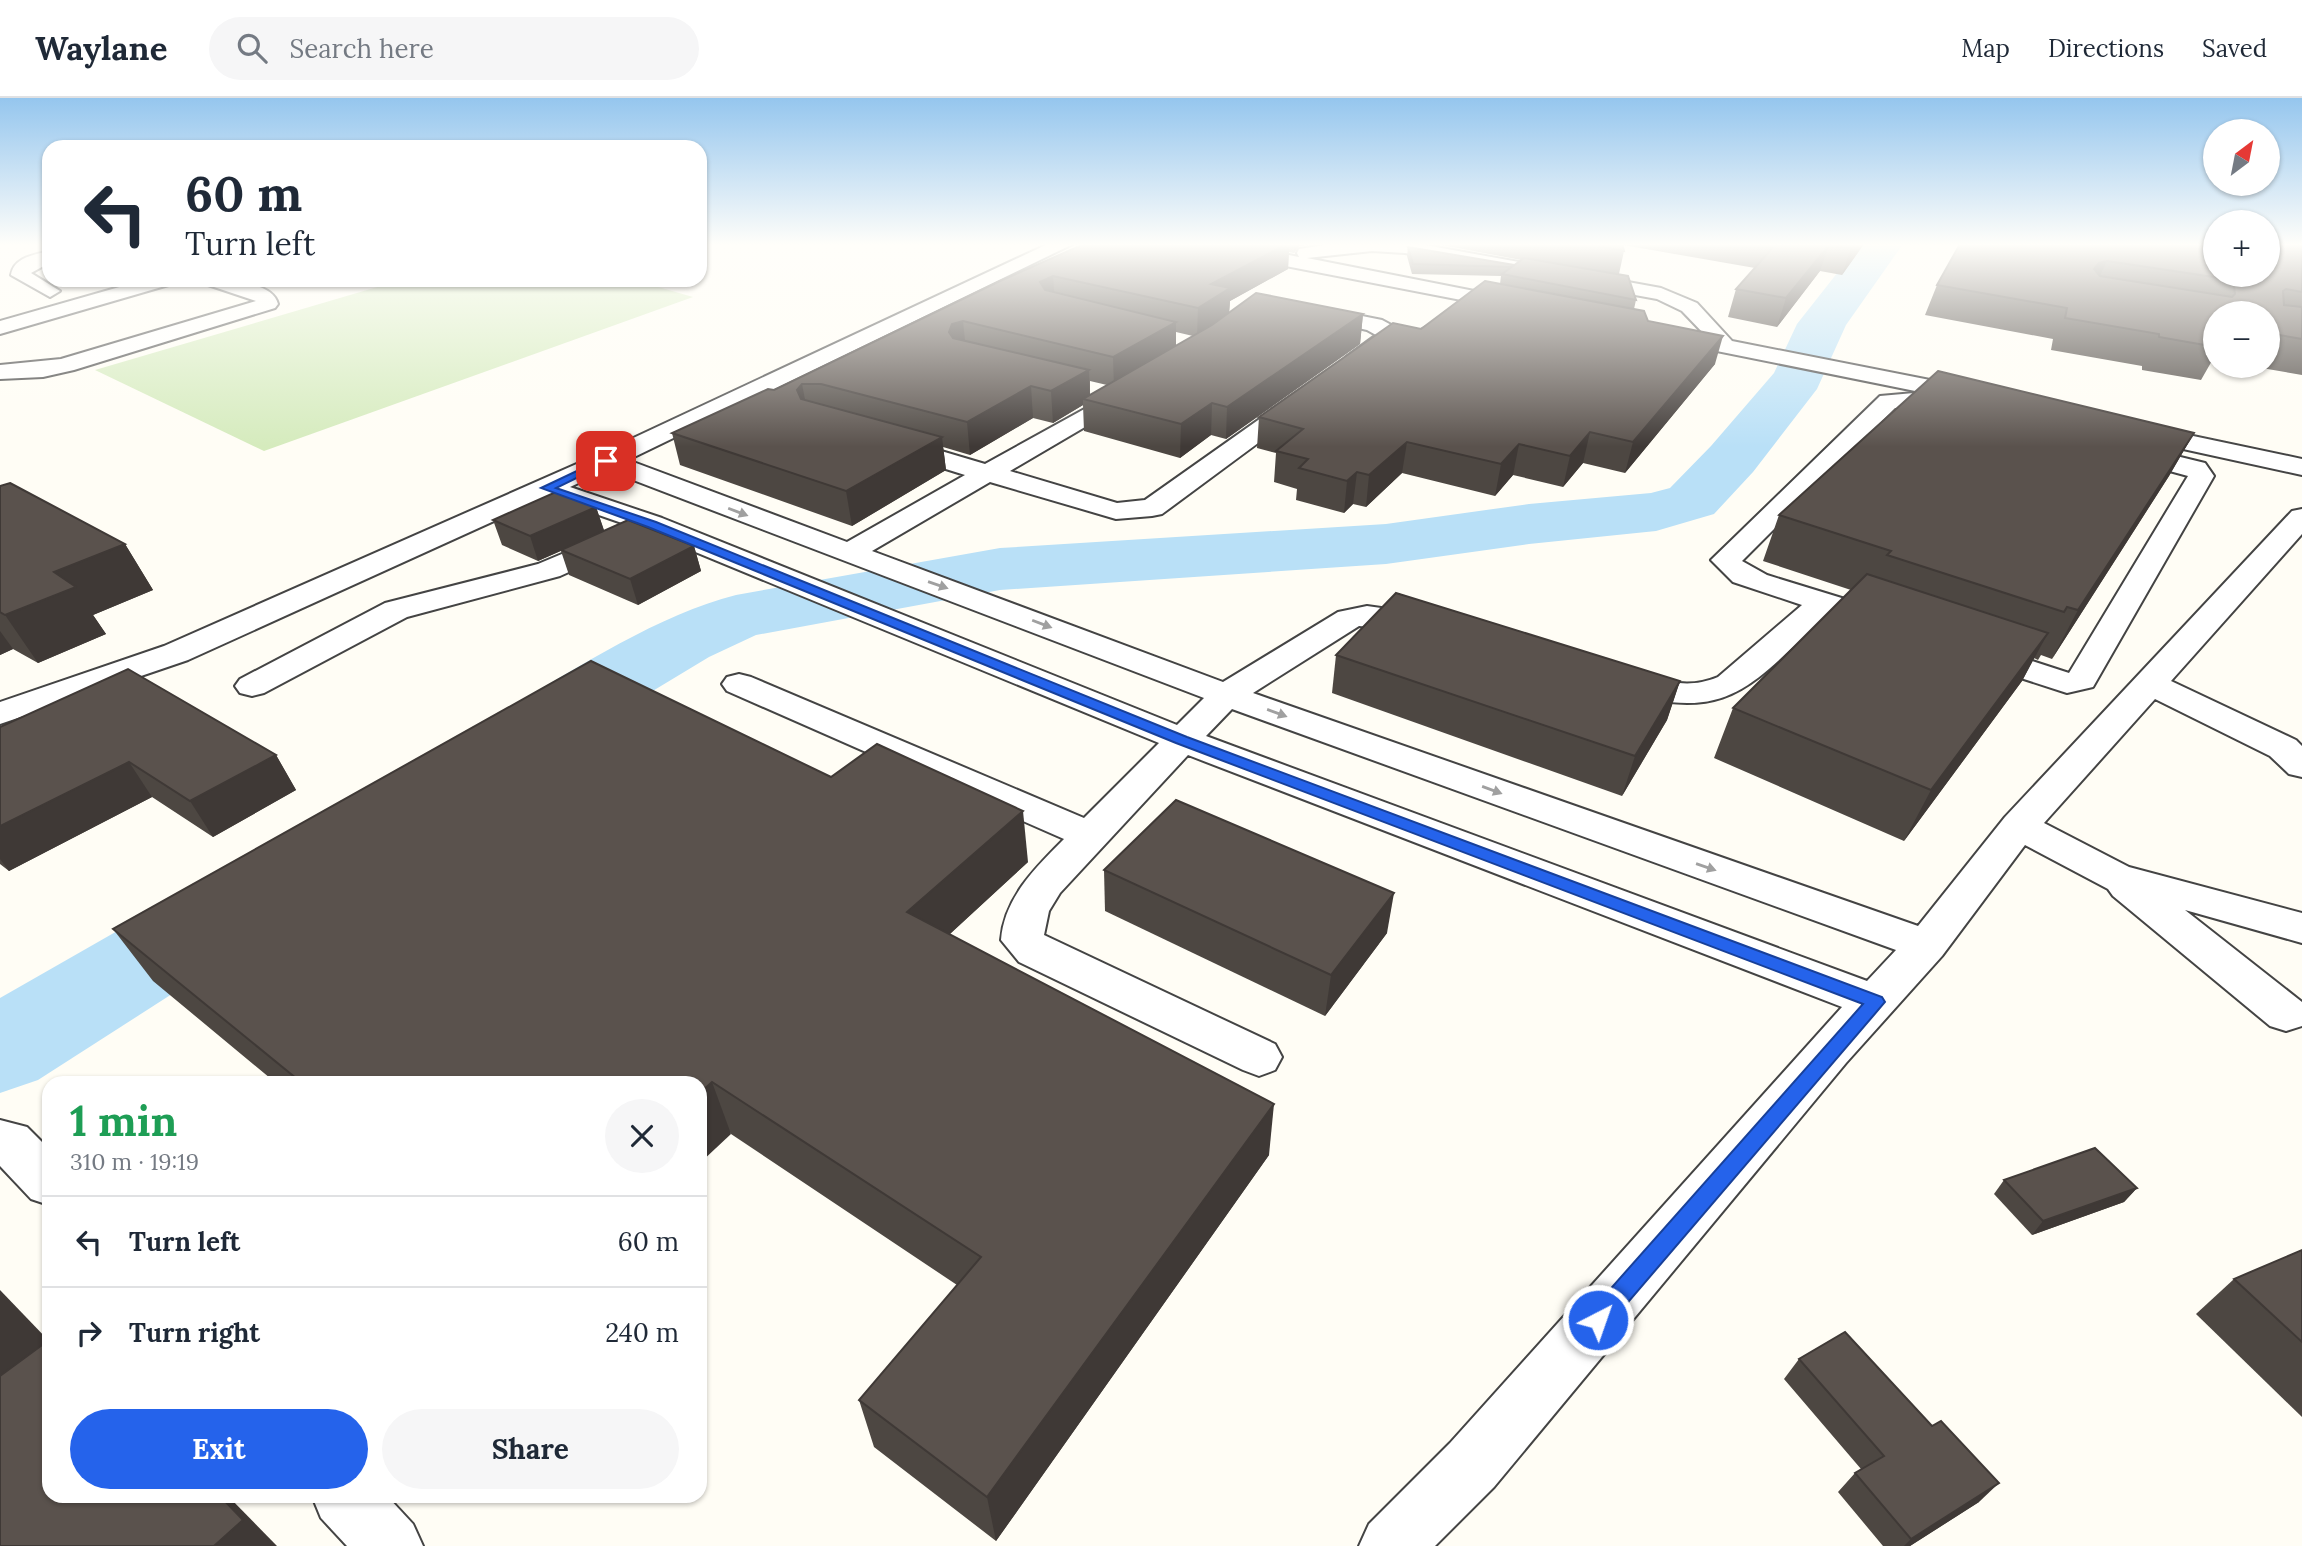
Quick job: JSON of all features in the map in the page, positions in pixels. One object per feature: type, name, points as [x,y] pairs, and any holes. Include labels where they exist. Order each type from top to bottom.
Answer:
[{"type":"lane","points":[[0,328],[56,312]]},
{"type":"lane","points":[[0,372],[43,370],[66,365],[243,312]]},
{"type":"lane","points":[[0,714],[176,653],[606,461],[914,312]]},
{"type":"lane","points":[[867,437],[993,472],[1116,512],[1138,512],[1152,508],[1387,338],[1387,332],[1374,325],[1311,312]]},
{"type":"lane","points":[[1695,312],[1709,323],[1724,345]]},
{"type":"lane","points":[[1645,330],[1872,374],[1980,407],[1914,400],[1888,401],[1726,560],[1730,569],[1752,581],[1825,601],[1916,632]]},
{"type":"lane","points":[[848,553],[1154,377]]},
{"type":"lane","points":[[1079,389],[1118,398]]},
{"type":"lane","points":[[2127,429],[2302,467]]},
{"type":"lane","points":[[1955,645],[2067,683],[2081,680],[2201,476],[2196,469],[2103,446]]},
{"type":"lane","points":[[606,461],[978,599],[1226,695],[1927,945]]},
{"type":"lane","points":[[546,488],[652,524],[1182,740],[1876,1002]]},
{"type":"lane","points":[[252,686],[396,610],[549,570],[652,524],[701,498]]},
{"type":"lane","points":[[1391,1546],[1472,1465],[1927,945],[2019,826],[2302,517]]},
{"type":"lane","points":[[1590,672],[1667,695],[1691,697],[1711,693],[1730,684],[1825,601]]},
{"type":"lane","points":[[1259,1057],[1034,951],[1022,940],[1021,925],[1032,902],[1090,835],[1226,695],[1349,619],[1367,615],[1386,617],[1450,630]]},
{"type":"lane","points":[[739,684],[1090,835]]},
{"type":"lane","points":[[2151,684],[2283,748],[2302,766]]},
{"type":"lane","points":[[2019,826],[2116,877],[2286,1014]]},
{"type":"lane","points":[[2116,877],[2302,928]]},
{"type":"lane","points":[[0,1141],[9,1142],[42,1177]]},
{"type":"lane","points":[[349,1503],[386,1545]]},
{"type":"green space","points":[[294,312],[652,312],[264,451],[95,370]]},
{"type":"building","points":[[937,312],[1133,312],[1176,322],[1113,357],[963,321],[952,324],[949,332],[953,338],[1089,370],[1051,391],[1031,386],[967,422],[821,384],[802,384],[797,390],[801,399],[942,437],[846,491],[672,433],[768,389],[774,390]]},
{"type":"building","points":[[1230,312],[1351,312],[1363,314],[1227,407],[1212,403],[1181,424],[1083,399],[1212,325]]},
{"type":"building","points":[[1444,312],[1644,312],[1648,321],[1723,336],[1633,442],[1590,432],[1570,456],[1519,444],[1501,464],[1407,442],[1369,475],[1357,472],[1347,481],[1299,468],[1308,459],[1276,451],[1303,429],[1259,417],[1393,323],[1421,329]]},
{"type":"building","points":[[2066,312],[2203,312],[2203,345],[2159,337],[2159,334],[2065,318]]},
{"type":"building","points":[[2280,312],[2302,312],[2302,339],[2280,335]]},
{"type":"building","points":[[1938,371],[2194,433],[2078,610],[2067,607],[2064,612],[1887,555],[1891,551],[1779,515]]},
{"type":"building","points":[[10,483],[125,544],[54,572],[76,587],[5,615],[0,612],[0,486]]},
{"type":"building","points":[[558,491],[596,507],[530,536],[493,520]]},
{"type":"building","points":[[628,520],[694,546],[630,579],[561,550]]},
{"type":"building","points":[[1867,574],[2048,633],[1931,790],[1733,708]]},
{"type":"building","points":[[1396,593],[1680,681],[1635,756],[1336,655]]},
{"type":"building","points":[[591,661],[831,777],[877,744],[1023,811],[907,912],[1274,1104],[987,1497],[859,1400],[981,1257],[712,1082],[707,1087],[707,1076],[293,1076],[113,929]]},
{"type":"building","points":[[128,669],[276,755],[190,801],[129,762],[0,826],[0,727]]},
{"type":"building","points":[[1176,800],[1394,893],[1331,975],[1104,870]]},
{"type":"building","points":[[2095,1148],[2137,1188],[2043,1221],[2004,1180]]},
{"type":"building","points":[[2302,1250],[2302,1342],[2234,1279]]},
{"type":"building","points":[[1845,1332],[1932,1426],[1941,1421],[1999,1483],[1911,1539],[1855,1473],[1884,1456],[1799,1359]]},
{"type":"building","points":[[42,1345],[42,1503],[227,1503],[243,1520],[214,1546],[0,1546],[0,1376]]},
{"type":"waterway","points":[[516,738],[683,641],[736,617],[1000,569],[1386,544],[1529,524],[1656,512],[1692,501],[1732,459],[1798,378],[1822,324],[1831,312]]},
{"type":"waterway","points":[[0,1050],[244,902]]},
{"type":"route","points":[[606,461],[546,488],[652,524],[1182,740],[1876,1002],[1830,1050],[1598,1320]]}]
